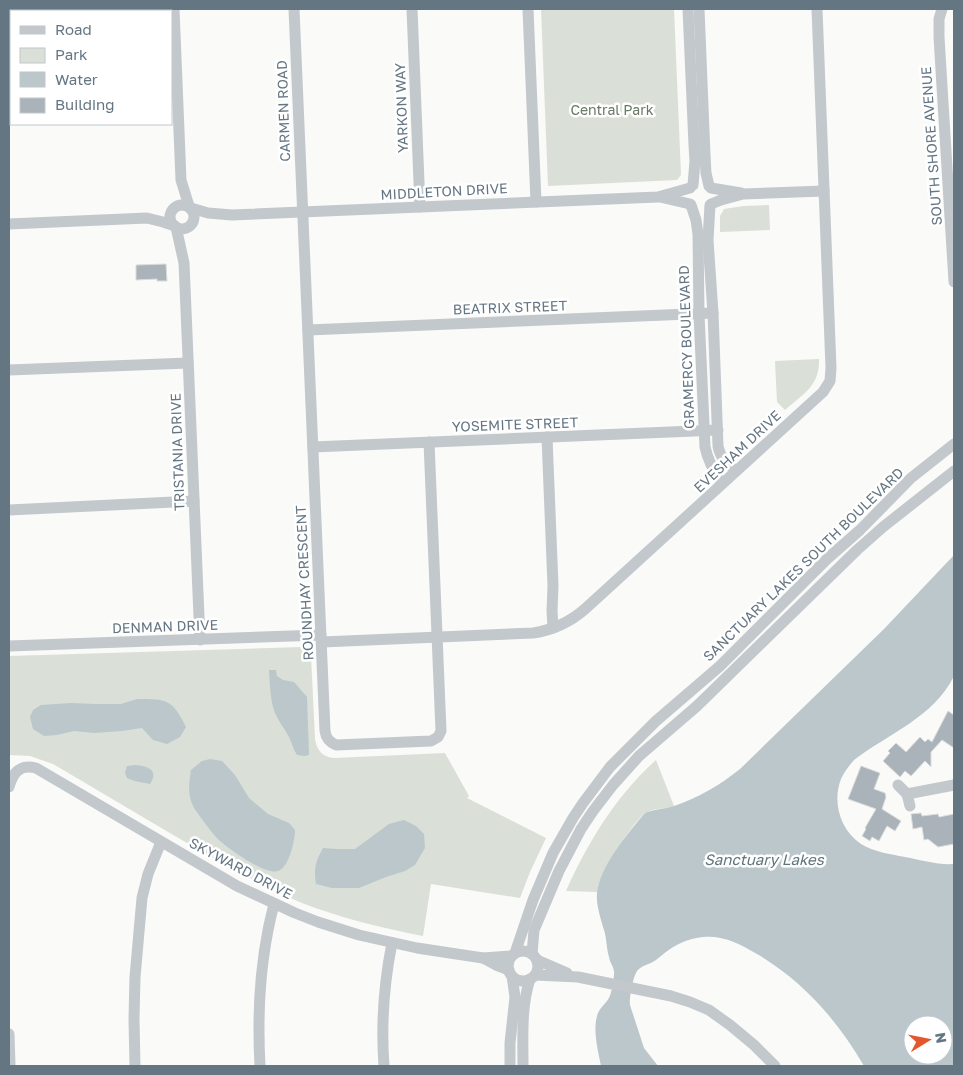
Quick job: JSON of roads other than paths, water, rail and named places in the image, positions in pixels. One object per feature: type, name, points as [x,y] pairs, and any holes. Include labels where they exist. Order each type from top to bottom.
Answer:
[{"type":"street","points":[[9,224],[146,218],[184,229],[192,225],[195,217],[180,180],[174,87],[174,9]]},
{"type":"street","name":"CARMEN ROAD","points":[[294,9],[302,212]]},
{"type":"street","name":"YARKON WAY","points":[[412,9],[420,207]]},
{"type":"street","points":[[528,9],[536,202]]},
{"type":"street","points":[[688,9],[694,145],[694,167],[688,196],[691,204],[700,209],[721,200],[743,194],[824,190]]},
{"type":"street","points":[[699,9],[706,173],[714,196],[710,205]]},
{"type":"street","name":"EVESHAM DRIVE","points":[[322,638],[438,637],[533,633],[558,627],[585,610],[826,388],[830,381],[831,368],[817,9]]},
{"type":"street","name":"SOUTH SHORE AVENUE","points":[[942,9],[939,19],[939,37],[954,282]]},
{"type":"street","points":[[175,227],[170,217],[180,180]]},
{"type":"street","points":[[691,187],[701,183],[710,187],[743,194]]},
{"type":"street","name":"MIDDLETON DRIVE","points":[[658,197],[691,187]]},
{"type":"street","name":"MIDDLETON DRIVE","points":[[192,225],[208,219],[232,215],[536,202],[658,197],[691,204]]},
{"type":"street","points":[[146,218],[182,204],[190,207]]},
{"type":"street","name":"GRAMERCY BOULEVARD","points":[[691,204],[697,224],[705,447],[707,456],[722,484]]},
{"type":"street","name":"GRAMERCY BOULEVARD","points":[[710,205],[708,240],[718,446],[721,456],[736,471]]},
{"type":"street","name":"MIDDLETON DRIVE","points":[[190,207],[208,213],[232,215]]},
{"type":"street","name":"ROUNDHAY CRESCENT","points":[[302,212],[326,736],[329,741],[340,745],[349,745],[424,742],[438,737],[441,731],[438,637]]},
{"type":"street","name":"TRISTANIA DRIVE","points":[[192,225],[187,236],[184,264],[200,640]]},
{"type":"street","name":"TRISTANIA DRIVE","points":[[175,227],[184,264]]},
{"type":"street","name":"BEATRIX STREET","points":[[308,330],[713,313]]},
{"type":"street","points":[[9,370],[188,363]]},
{"type":"street","name":"YOSEMITE STREET","points":[[313,447],[718,430]]},
{"type":"street","points":[[547,437],[553,586],[552,612],[558,627]]},
{"type":"street","points":[[430,442],[438,637]]},
{"type":"street","name":"SANCTUARY LAKES SOUTH BOULEVARD","points":[[510,1066],[510,1043],[515,997],[508,965],[514,955],[541,880],[553,853],[573,818],[597,784],[610,767],[656,721],[720,666],[827,559],[866,524],[912,478],[954,444]]},
{"type":"street","points":[[941,454],[954,470]]},
{"type":"street","name":"SANCTUARY LAKES SOUTH BOULEVARD","points":[[524,1066],[525,996],[532,977],[538,968],[534,957],[533,937],[538,920],[570,849],[603,797],[625,770],[683,719],[857,550],[954,470]]},
{"type":"street","points":[[9,510],[194,501]]},
{"type":"street","name":"DENMAN DRIVE","points":[[9,646],[322,638]]},
{"type":"street","points":[[672,706],[683,719]]},
{"type":"street","name":"SKYWARD DRIVE","points":[[9,785],[13,775],[19,769],[36,768],[237,886],[318,922],[359,935],[417,948],[483,958],[514,955]]},
{"type":"street","points":[[910,806],[902,789],[954,786]]},
{"type":"street","points":[[135,1066],[135,977],[142,898],[148,874],[161,842]]},
{"type":"street","points":[[260,1066],[259,1017],[261,980],[268,928],[274,904]]},
{"type":"street","points":[[384,1066],[384,1001],[392,943]]},
{"type":"street","points":[[514,955],[524,951],[559,970],[578,977],[671,996],[709,1010],[754,1045],[775,1066]]},
{"type":"street","name":"SKYWARD DRIVE","points":[[483,958],[511,973]]},
{"type":"street","points":[[511,973],[520,980],[532,977],[578,977]]},
{"type":"street","points":[[9,1034],[10,1066]]},
{"type":"water","name":"Sanctuary Lakes","points":[[954,555],[954,676],[935,703],[923,714],[854,760],[841,779],[837,797],[843,823],[861,844],[888,854],[935,863],[954,864],[954,1066],[864,1066],[843,1033],[804,989],[774,965],[744,947],[717,937],[703,937],[677,945],[641,968],[635,975],[630,1005],[644,1048],[658,1066],[601,1066],[596,1040],[596,1019],[610,995],[614,972],[607,950],[597,901],[599,883],[603,873],[615,851],[644,814],[692,799],[717,786],[740,769],[884,629]]},
{"type":"water","points":[[269,670],[276,670],[277,676],[283,680],[294,682],[307,697],[309,755],[297,755],[275,713],[271,697]]},
{"type":"water","points":[[137,699],[162,700],[172,706],[186,727],[180,737],[167,744],[153,740],[142,728],[94,733],[74,731],[44,736],[33,729],[30,717],[33,710],[41,705],[71,703],[121,704]]},
{"type":"water","points":[[210,759],[222,761],[235,775],[249,798],[268,814],[289,823],[295,830],[291,853],[282,869],[272,871],[264,869],[229,848],[218,839],[194,808],[189,794],[191,770],[202,761]]},
{"type":"water","points":[[127,766],[147,767],[153,772],[153,779],[150,784],[127,778],[125,773]]},
{"type":"water","points":[[404,820],[416,826],[424,834],[425,848],[415,865],[405,871],[359,888],[332,888],[316,884],[316,865],[323,848],[355,849],[389,824]]},
{"type":"park label","name":"Central Park","points":[[612,109]]}]
